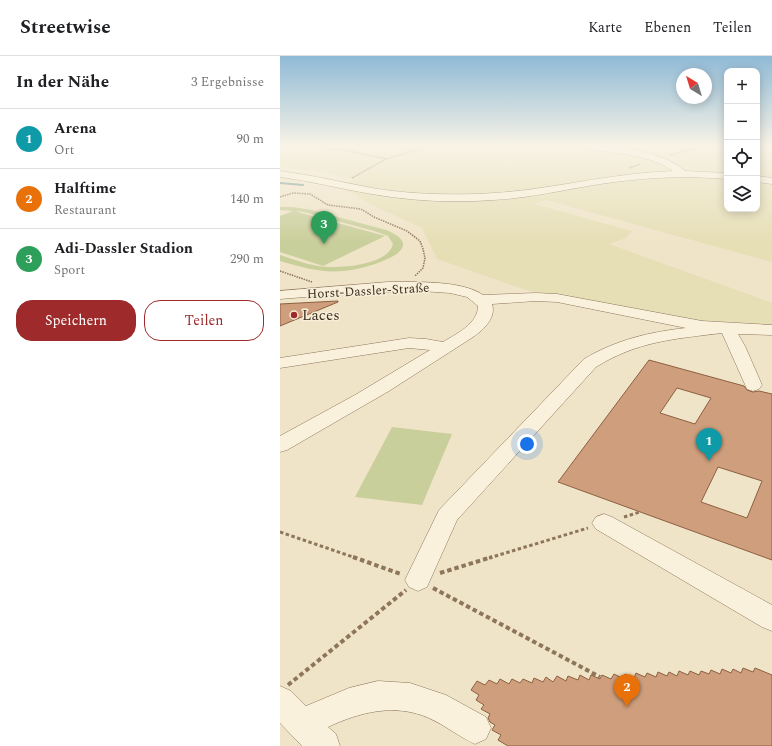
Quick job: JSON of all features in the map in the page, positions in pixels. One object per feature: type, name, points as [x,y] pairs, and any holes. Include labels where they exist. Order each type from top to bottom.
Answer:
[{"type":"street","points":[[306,178],[406,196],[438,198],[477,198],[535,193],[620,178]]},
{"type":"street","points":[[760,179],[772,181]]},
{"type":"street","name":"Horst-Dassler-Straße","points":[[280,295],[428,286],[465,291],[482,300]]},
{"type":"street","points":[[280,445],[384,387],[465,335],[483,318],[486,308],[482,300],[536,297],[557,298],[702,326],[772,330]]},
{"type":"street","points":[[727,328],[753,385]]},
{"type":"street","points":[[418,580],[447,516],[590,363],[611,350],[640,339],[727,328]]},
{"type":"street","points":[[280,363],[409,343],[426,344],[445,348]]},
{"type":"street","points":[[604,523],[772,619]]},
{"type":"street","points":[[283,694],[302,724],[324,746]]},
{"type":"street","points":[[302,724],[347,703],[365,697],[384,694],[401,696],[430,703],[475,728]]},
{"type":"path","points":[[342,184],[352,178]]},
{"type":"path","points":[[280,197],[293,193],[310,194],[322,203],[337,208],[361,209],[372,216],[409,231],[422,245],[426,255],[426,262],[421,271],[414,276]]},
{"type":"path","points":[[280,271],[314,282]]},
{"type":"path","points":[[283,694],[418,580],[640,512]]},
{"type":"path","points":[[280,532],[418,580],[600,677]]},
{"type":"shaded area","points":[[351,178],[724,178],[724,212],[760,212],[760,178],[772,178],[772,262],[546,200],[534,204],[632,231],[626,238],[609,244],[772,303],[772,328],[716,325],[526,290],[437,259],[422,228],[374,206],[340,186],[355,179]]},
{"type":"green space","points":[[280,207],[293,207],[312,210],[386,230],[399,237],[403,245],[399,251],[390,258],[352,270],[319,270],[280,261],[280,255],[318,266],[349,266],[372,261],[382,257],[389,251],[393,244],[388,236],[374,231],[304,212],[280,210]]},
{"type":"green space","points":[[293,211],[385,236],[323,266],[280,252],[280,216]]},
{"type":"green space","points":[[392,427],[452,434],[422,505],[355,497]]},
{"type":"building","name":"Laces","points":[[338,302],[280,326],[280,304]]},
{"type":"building","points":[[649,360],[744,386],[747,390],[753,392],[759,391],[772,394],[772,560],[558,482]],"holes":[[[677,388],[711,398],[695,424],[660,413]],[[718,467],[762,481],[747,518],[701,502]]]},
{"type":"building","points":[[743,668],[753,672],[755,668],[772,675],[772,746],[508,746],[498,740],[501,735],[492,730],[495,725],[490,722],[488,718],[490,714],[481,709],[484,705],[476,700],[479,695],[471,690],[477,681],[485,685],[489,680],[497,684],[500,679],[509,684],[512,679],[520,683],[523,679],[532,683],[534,678],[543,682],[546,677],[553,682],[557,676],[566,681],[568,676],[578,680],[580,675],[589,680],[591,675],[600,679],[602,675],[611,679],[614,674],[622,678],[625,674],[634,678],[636,673],[645,677],[647,673],[656,677],[658,672],[667,676],[669,672],[677,676],[679,671],[688,675],[690,671],[699,675],[701,671],[709,674],[711,670],[720,674],[722,669],[731,673],[733,669],[741,673]]},
{"type":"waterway","points":[[280,183],[303,185]]},
{"type":"place","name":"Adi-Dassler Stadion","points":[[324,244]]},
{"type":"place","name":"Laces","points":[[294,315]]},
{"type":"place","name":"Arena","points":[[709,461]]},
{"type":"place","name":"Halftime","points":[[627,707]]}]
